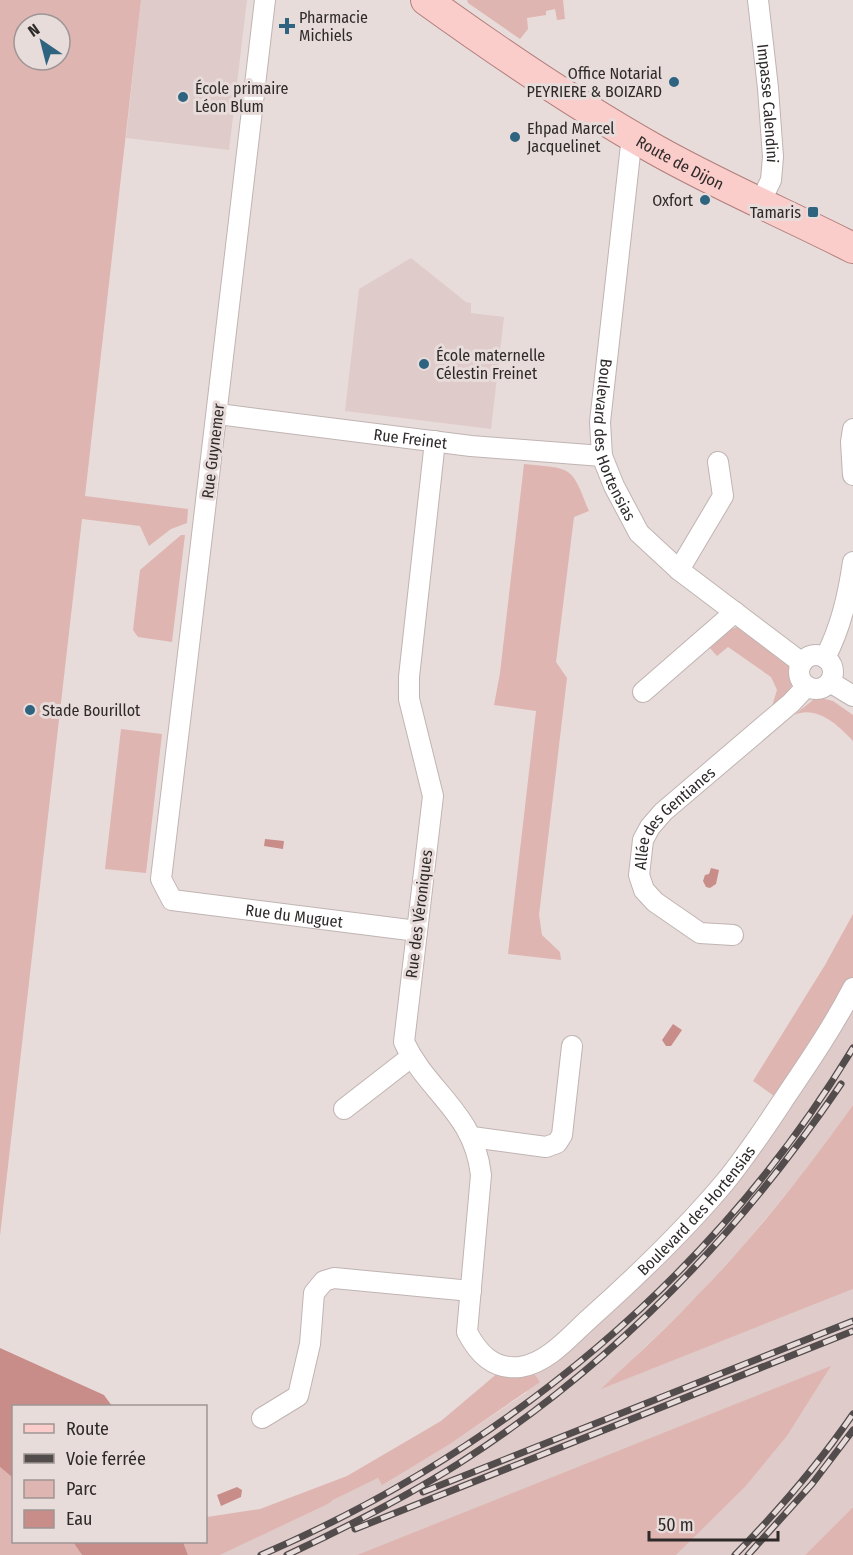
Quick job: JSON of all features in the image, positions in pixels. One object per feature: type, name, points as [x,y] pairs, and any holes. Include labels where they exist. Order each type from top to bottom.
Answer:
[{"type":"main road","name":"Route de Dijon","points":[[426,0],[525,70],[632,136],[689,168],[853,248]]},
{"type":"street","name":"Rue Guynemer","points":[[172,900],[161,879],[266,0]]},
{"type":"street","name":"Impasse Calendini","points":[[759,0],[773,157],[771,180],[760,202]]},
{"type":"street","name":"Boulevard des Hortensias","points":[[632,136],[600,422],[602,456],[614,486],[639,533],[679,570],[802,663]]},
{"type":"street","name":"Rue Freinet","points":[[218,414],[435,441],[602,456]]},
{"type":"street","points":[[853,429],[851,442],[853,475]]},
{"type":"street","name":"Rue des Véroniques","points":[[435,441],[409,677],[409,699],[433,796],[404,1042],[411,1058],[455,1110],[472,1137],[479,1156],[481,1175],[467,1332],[476,1350],[488,1359]]},
{"type":"street","points":[[679,570],[723,496],[718,462]]},
{"type":"street","points":[[825,658],[837,635],[853,562]]},
{"type":"street","points":[[643,692],[735,612]]},
{"type":"street","points":[[812,656],[825,658],[832,667],[830,682],[817,689],[807,686],[801,678],[802,663],[812,656]]},
{"type":"street","points":[[830,682],[853,696]]},
{"type":"street","name":"Allée des Gentianes","points":[[733,935],[700,933],[655,902],[644,890],[639,875],[643,840],[650,827],[663,812],[791,703],[807,686]]},
{"type":"street","name":"Rue du Muguet","points":[[172,900],[417,931]]},
{"type":"street","name":"Boulevard des Hortensias","points":[[488,1359],[499,1365],[520,1367],[545,1358],[671,1241],[724,1182],[759,1137],[821,1045],[853,988]]},
{"type":"street","points":[[472,1137],[546,1147],[556,1143],[562,1135],[572,1046]]},
{"type":"street","points":[[344,1109],[411,1058]]},
{"type":"street","points":[[262,1418],[298,1396],[310,1344],[314,1293],[324,1281],[334,1278],[471,1291]]},
{"type":"shaded area","name":"École primaire Léon Blum","points":[[141,0],[247,0],[229,150],[126,138]]},
{"type":"shaded area","name":"École maternelle Célestin Freinet","points":[[411,258],[466,302],[471,303],[471,313],[504,317],[491,429],[345,411],[359,289]]},
{"type":"shaded area","points":[[853,1001],[853,1105],[813,1161],[741,1248],[694,1300],[602,1388],[853,1289],[853,1507],[805,1555],[676,1555],[745,1487],[787,1436],[830,1367],[357,1555],[220,1555],[378,1478],[382,1484],[450,1444],[526,1393],[535,1375],[607,1316],[679,1242]]},
{"type":"green space","name":"Stade Bourillot","points":[[0,0],[141,0],[85,496],[188,509],[187,523],[171,529],[149,546],[140,526],[82,519],[0,1236]]},
{"type":"green space","points":[[467,0],[563,0],[565,19],[557,20],[555,9],[546,11],[546,15],[527,18],[528,29],[520,39],[468,3]]},
{"type":"green space","points":[[524,464],[552,467],[568,472],[578,485],[589,511],[574,517],[556,662],[567,678],[539,915],[542,935],[560,952],[561,960],[508,954],[536,711],[494,705],[500,673]]},
{"type":"green space","points":[[181,535],[185,535],[172,642],[138,637],[133,630],[140,570]]},
{"type":"green space","points":[[737,627],[789,665],[792,684],[787,693],[772,706],[777,690],[771,677],[728,647],[717,656],[709,647],[729,630]]},
{"type":"green space","points":[[821,698],[833,701],[853,715],[853,741],[826,718],[811,713],[794,715],[813,700]]},
{"type":"green space","points":[[121,729],[162,734],[146,873],[105,869]]},
{"type":"green space","points":[[853,914],[853,1001],[788,1106],[753,1081],[825,965]]},
{"type":"green space","points":[[853,1105],[853,1289],[601,1389],[671,1323],[736,1254],[816,1156]]},
{"type":"green space","points":[[831,1366],[787,1436],[745,1487],[676,1555],[357,1555]]},
{"type":"green space","points":[[499,1372],[533,1372],[540,1382],[450,1444],[382,1485],[378,1478],[220,1555],[188,1555],[183,1543],[207,1543],[207,1517],[260,1509],[347,1476],[441,1421]]},
{"type":"green space","points":[[0,1467],[12,1477],[12,1543],[74,1543],[82,1555],[0,1555]]},
{"type":"green space","points":[[853,1507],[853,1555],[805,1555]]},
{"type":"water","points":[[265,839],[284,841],[283,849],[264,846]]},
{"type":"water","points":[[711,868],[719,870],[716,884],[710,888],[706,887],[703,881]]},
{"type":"water","points":[[673,1024],[682,1030],[671,1046],[666,1046],[662,1040]]},
{"type":"water","points":[[0,1348],[104,1395],[111,1405],[12,1405],[12,1477],[0,1467]]},
{"type":"water","points":[[237,1487],[242,1490],[241,1497],[221,1506],[217,1495]]},
{"type":"water","points":[[74,1543],[183,1543],[188,1555],[82,1555]]},
{"type":"railway","points":[[261,1555],[351,1512],[437,1464],[519,1409],[597,1348],[669,1281],[737,1209],[798,1131],[853,1048]]},
{"type":"railway","points":[[287,1555],[438,1477],[515,1425],[569,1384],[620,1340],[716,1244],[760,1193],[841,1084]]},
{"type":"railway","points":[[423,1492],[853,1321]]},
{"type":"railway","points":[[355,1529],[853,1331]]},
{"type":"railway","points":[[735,1555],[797,1487],[853,1414]]},
{"type":"railway","points":[[748,1555],[812,1484],[853,1430]]},
{"type":"place","name":"Pharmacie Michiels","points":[[287,26]]},
{"type":"place","name":"Office Notarial PEYRIERE & BOIZARD","points":[[674,82]]},
{"type":"place","name":"École primaire Léon Blum","points":[[183,97]]},
{"type":"place","name":"Ehpad Marcel Jacquelinet","points":[[515,137]]},
{"type":"place","name":"Oxfort","points":[[705,200]]},
{"type":"place","name":"Tamaris","points":[[813,212]]},
{"type":"place","name":"École maternelle Célestin Freinet","points":[[424,364]]},
{"type":"place","name":"Stade Bourillot","points":[[30,710]]}]
